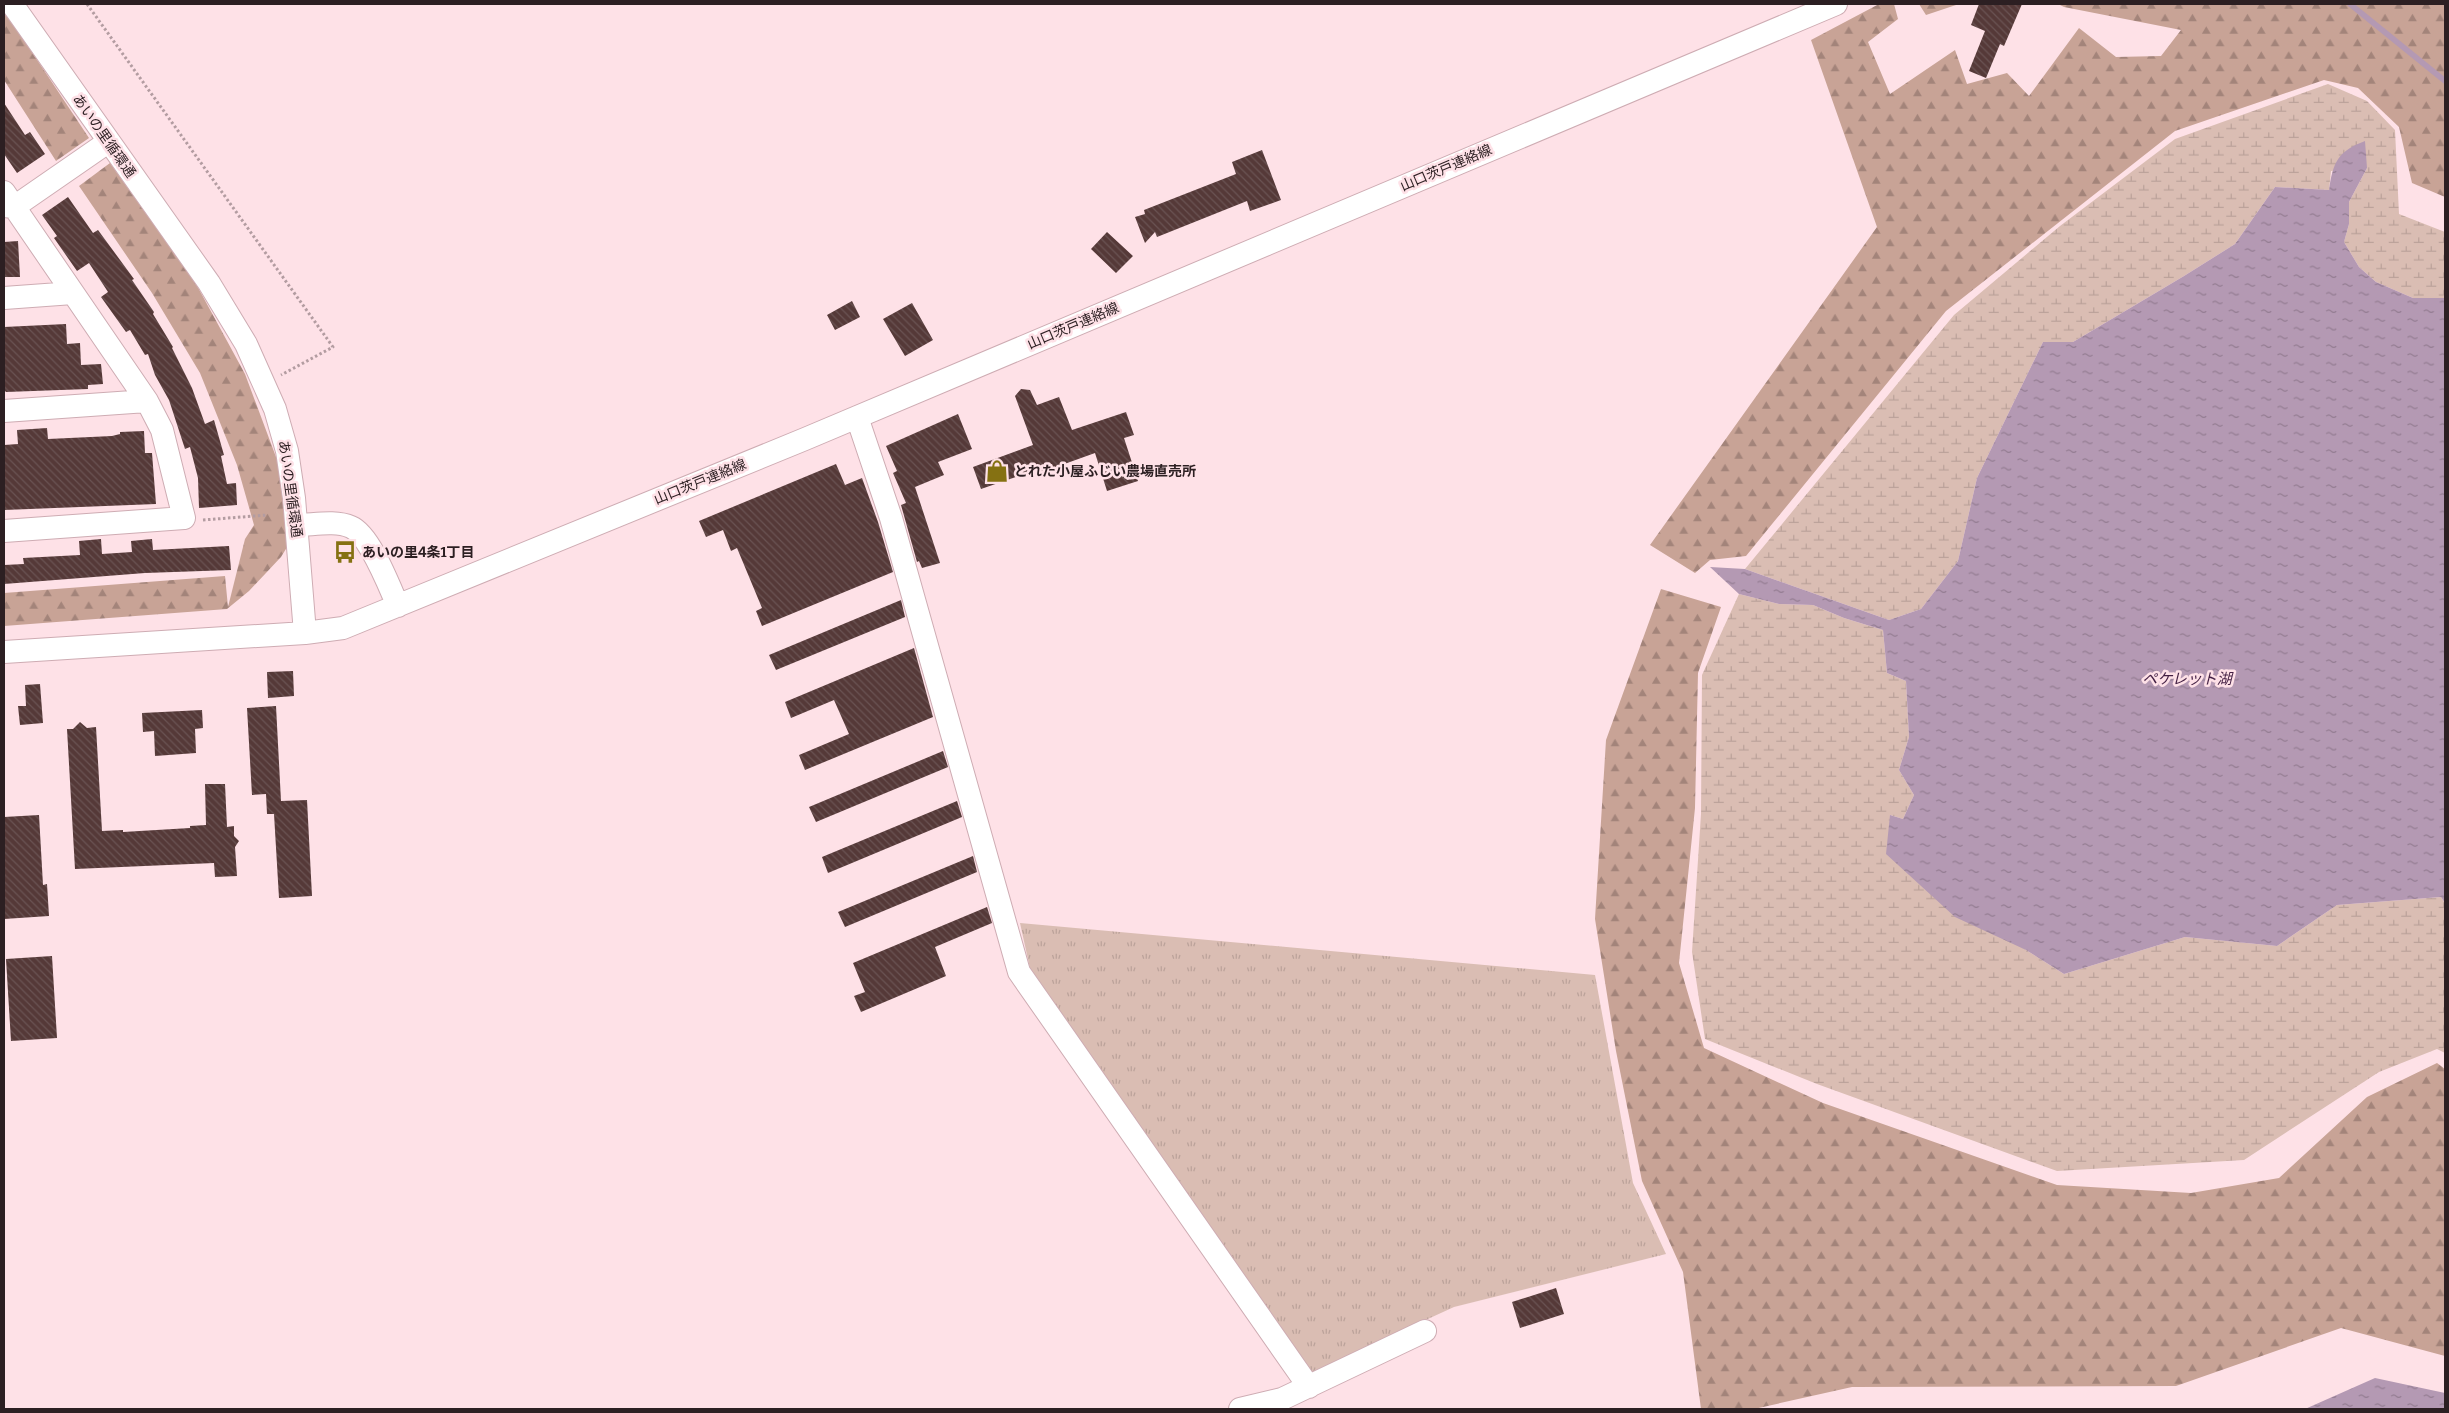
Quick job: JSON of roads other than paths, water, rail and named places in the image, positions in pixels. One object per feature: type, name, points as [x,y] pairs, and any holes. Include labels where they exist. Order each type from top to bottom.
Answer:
[{"type":"street","name":"あいの里循環通","points":[[12,4],[209,284],[246,344],[275,408],[288,451],[297,526],[305,633]]},
{"type":"street","name":"山口茨戸連絡線","points":[[305,633],[343,628],[398,606],[857,417],[1836,4]]},
{"type":"street","points":[[4,530],[184,518],[162,430],[147,401],[73,293],[7,202],[108,142]]},
{"type":"street","points":[[4,298],[73,293]]},
{"type":"street","points":[[4,412],[147,401]]},
{"type":"street","points":[[857,417],[891,518],[1019,972],[1309,1386]]},
{"type":"street","points":[[297,526],[336,523],[352,527],[363,538],[377,561],[398,606]]},
{"type":"street","points":[[4,652],[305,633]]},
{"type":"street","points":[[1240,1409],[1282,1399],[1425,1332]]},
{"type":"water","name":"ペケレット湖","points":[[2365,141],[2367,168],[2349,202],[2349,224],[2344,242],[2359,267],[2376,282],[2413,298],[2445,298],[2445,903],[2441,897],[2337,905],[2277,946],[2185,937],[2064,974],[2026,950],[1955,917],[1886,854],[1890,815],[1903,819],[1914,795],[1899,770],[1909,737],[1906,681],[1887,673],[1883,630],[1844,618],[1813,605],[1779,604],[1739,594],[1710,567],[1745,569],[1889,620],[1921,609],[1958,561],[1977,478],[2043,342],[2073,342],[2235,244],[2275,187],[2329,190],[2338,159],[2349,149]]},
{"type":"water","points":[[2375,1378],[2445,1393],[2445,1409],[2305,1409]]},
{"type":"waterway","points":[[2350,4],[2445,81]]},
{"type":"place","name":"とれた小屋ふじい農場直売所","points":[[997,471]]},
{"type":"place","name":"あいの里4条1丁目","points":[[345,552]]}]
